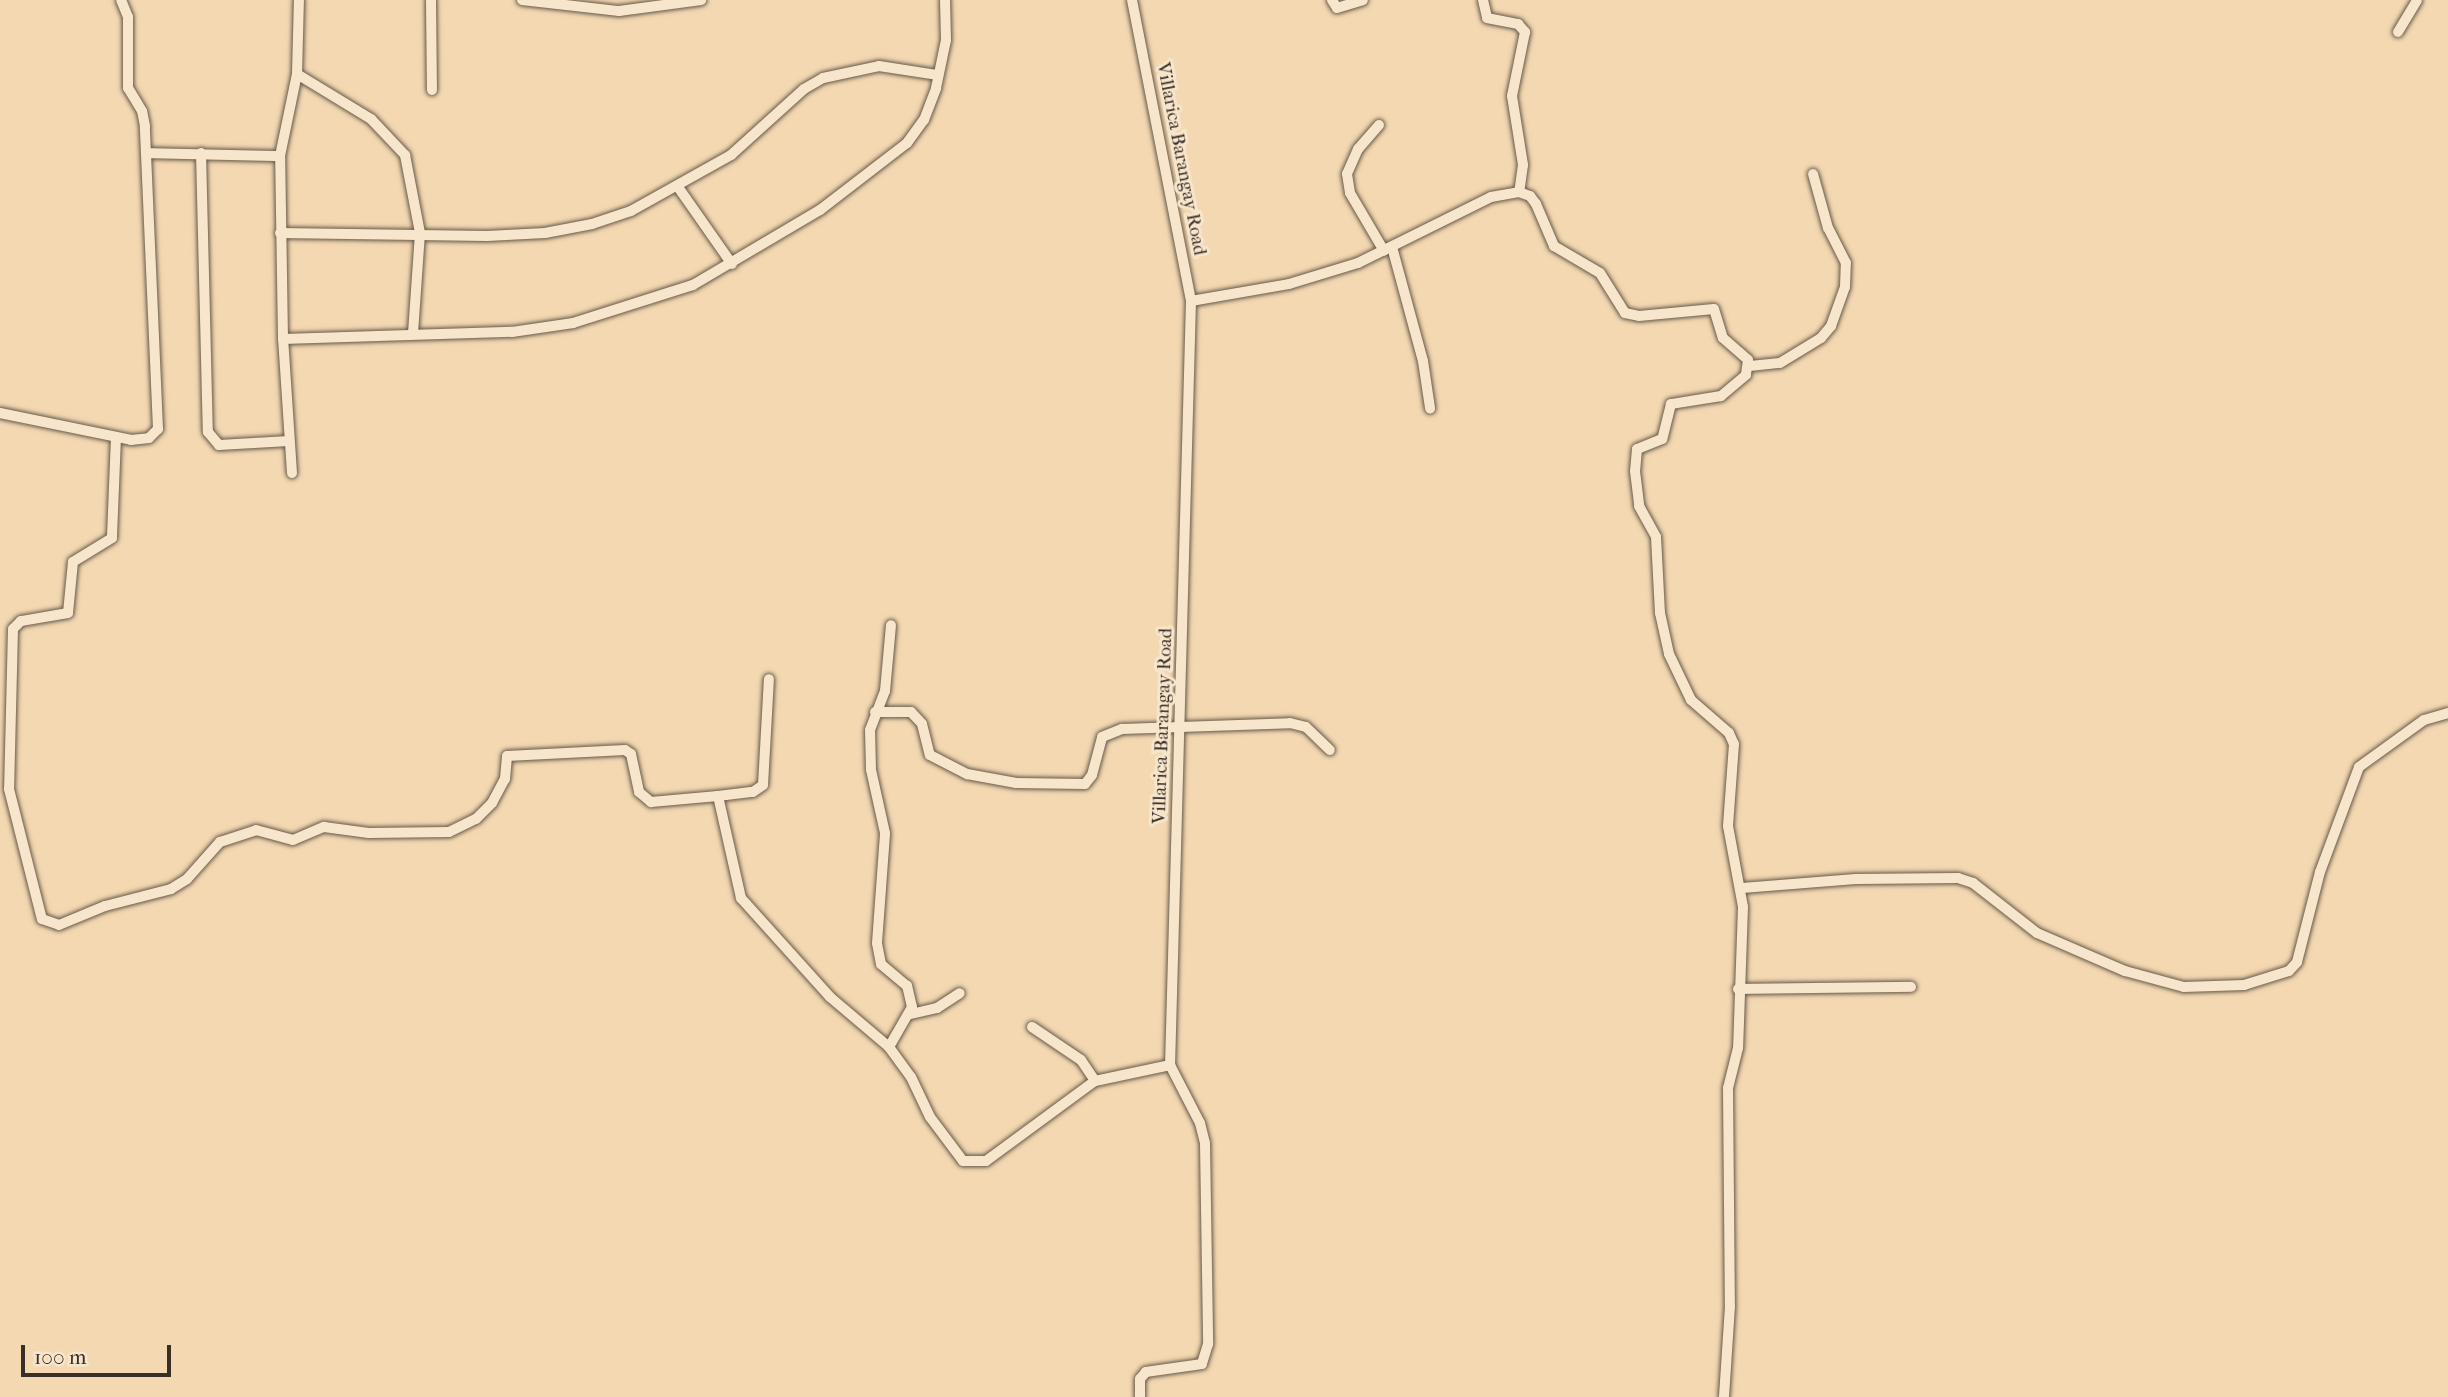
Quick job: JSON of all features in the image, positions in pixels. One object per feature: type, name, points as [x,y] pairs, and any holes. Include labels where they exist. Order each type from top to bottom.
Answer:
[{"type":"street","points":[[0,413],[116,437],[149,438],[159,424],[144,118],[128,88],[128,17],[121,0]]},
{"type":"street","points":[[292,473],[283,339],[281,156],[297,74],[299,0]]},
{"type":"street","points":[[431,0],[432,90]]},
{"type":"street","points":[[522,0],[618,11],[644,4],[701,0]]},
{"type":"street","points":[[283,339],[413,334],[453,337],[573,323],[693,285],[732,264],[879,169],[924,120],[946,40],[945,0]]},
{"type":"street","name":"Villarica Barangay Road","points":[[1132,0],[1191,301],[1182,724],[1170,1065],[1200,1122],[1205,1143],[1208,1353],[1202,1364],[1146,1372],[1140,1379],[1140,1397]]},
{"type":"street","points":[[1332,0],[1337,8],[1363,0]]},
{"type":"street","points":[[1483,0],[1487,18],[1518,24],[1525,32],[1512,96],[1523,165],[1519,192]]},
{"type":"street","points":[[2398,32],[2417,0]]},
{"type":"street","points":[[280,233],[545,233],[631,211],[678,187],[731,155],[793,97],[822,78],[879,66],[938,75]]},
{"type":"street","points":[[297,74],[362,112],[405,155],[420,233],[413,334]]},
{"type":"street","points":[[1379,125],[1358,149],[1347,174],[1350,193],[1388,249],[1423,361],[1430,408]]},
{"type":"street","points":[[146,153],[281,156]]},
{"type":"street","points":[[201,153],[208,432],[219,445],[289,441]]},
{"type":"street","points":[[1749,366],[1780,363],[1821,338],[1831,326],[1845,287],[1846,263],[1828,228],[1813,174]]},
{"type":"street","points":[[678,187],[732,264]]},
{"type":"street","points":[[1191,301],[1310,279],[1388,249],[1491,197],[1519,192],[1530,196],[1536,204],[1554,246],[1600,273],[1625,313],[1639,316],[1714,309],[1723,338],[1749,366]]},
{"type":"street","points":[[1724,1397],[1730,1306],[1728,1087],[1738,1048],[1742,888],[1728,826],[1734,744],[1729,733],[1691,700],[1669,654],[1660,613],[1656,537],[1639,506],[1635,471],[1637,449],[1662,439],[1671,404],[1715,400],[1742,379],[1749,366]]},
{"type":"street","points":[[116,437],[112,538],[73,562],[68,613],[21,621],[13,629],[9,789],[41,919],[59,925],[105,906],[171,889],[187,879],[215,846],[256,830],[299,839],[324,827],[437,834],[462,828],[492,803],[505,779],[505,759],[511,755],[625,750],[632,758],[639,792],[651,802],[753,792],[763,785],[769,679]]},
{"type":"street","points":[[889,1047],[911,1014],[907,986],[884,969],[877,943],[885,833],[870,761],[875,712],[885,691],[891,625]]},
{"type":"street","points":[[875,712],[904,711],[917,716],[928,753],[967,774],[1009,782],[1074,786],[1089,780],[1099,742],[1109,731],[1182,724],[1290,723],[1306,727],[1330,750]]},
{"type":"street","points":[[1742,888],[1856,879],[1958,878],[1973,883],[2037,933],[2125,971],[2183,988],[2244,985],[2289,971],[2297,962],[2320,872],[2359,766],[2424,720],[2448,713]]},
{"type":"street","points":[[718,796],[741,898],[830,997],[889,1047],[952,1150],[970,1164],[993,1156],[1095,1081],[1170,1065]]},
{"type":"street","points":[[1738,989],[1911,987]]},
{"type":"street","points":[[911,1014],[937,1008],[960,993]]},
{"type":"street","points":[[1032,1027],[1082,1060],[1095,1081]]}]
